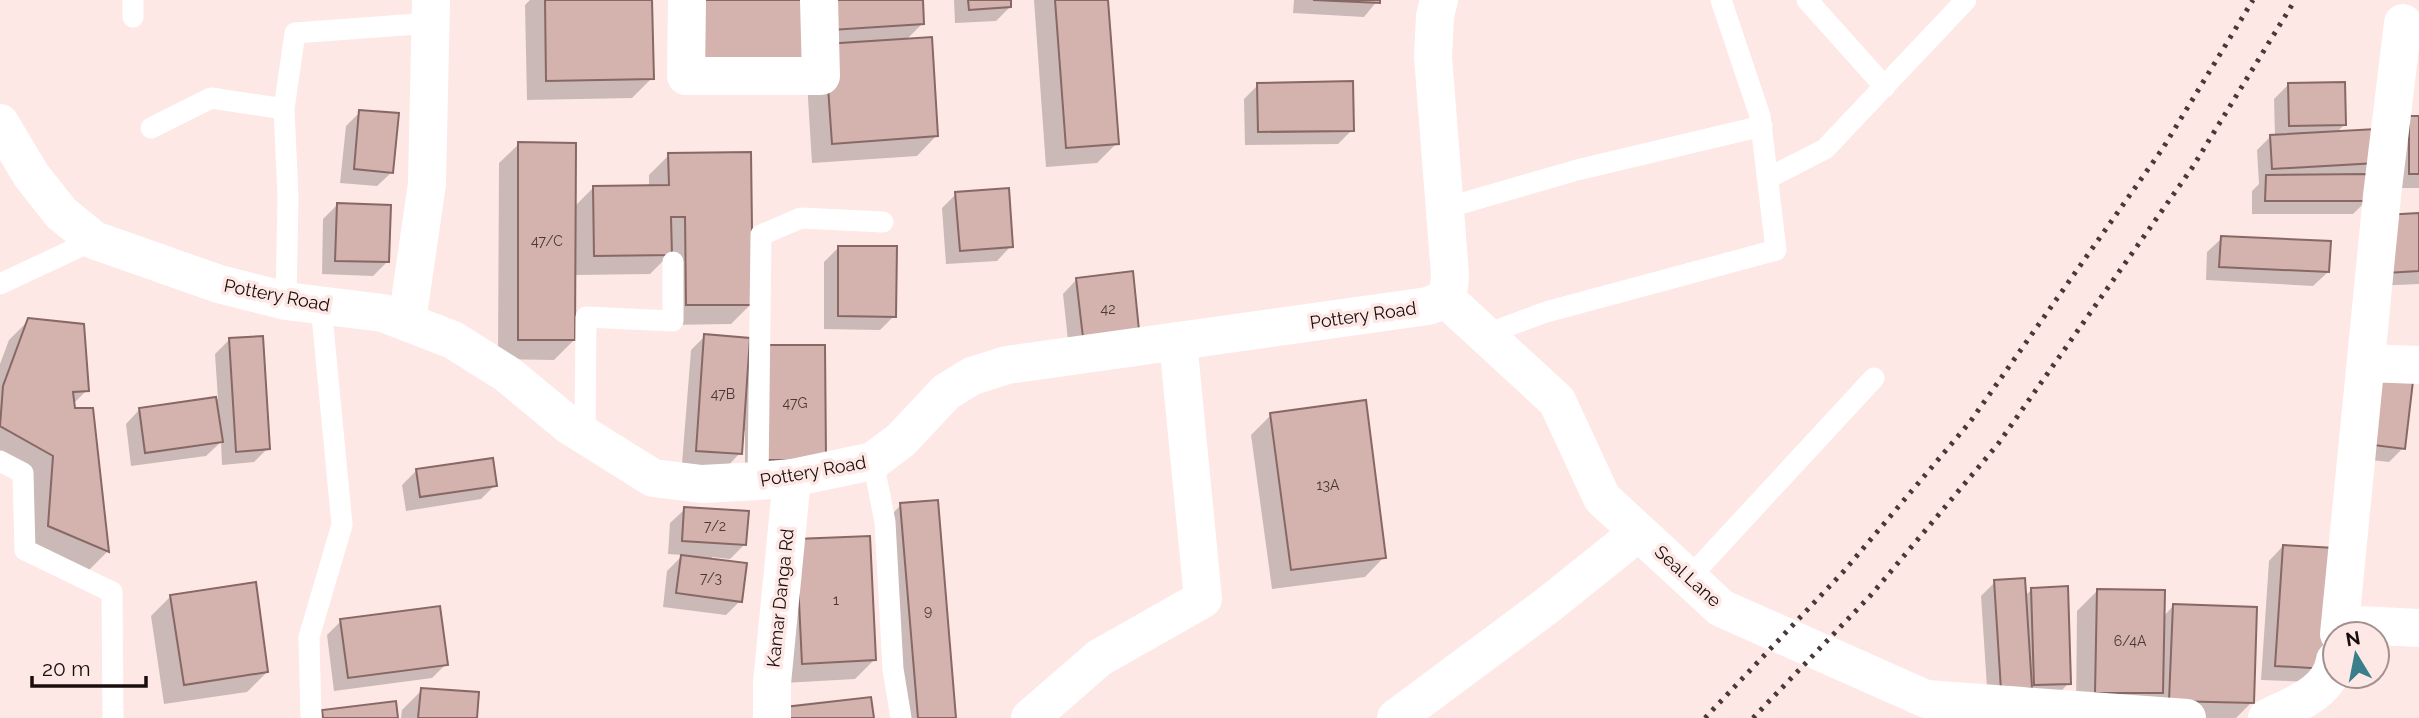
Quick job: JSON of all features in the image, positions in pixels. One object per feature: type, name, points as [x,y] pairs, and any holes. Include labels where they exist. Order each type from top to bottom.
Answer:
[{"type":"street","points":[[687,0],[686,76],[821,76],[819,0]]},
{"type":"street","points":[[1439,0],[1435,16],[1433,57],[1450,275],[1450,288],[1445,298]]},
{"type":"street","points":[[407,321],[427,184],[431,12]]},
{"type":"street","points":[[2340,620],[2382,196],[2407,93],[2403,23]]},
{"type":"street","name":"Pottery Road","points":[[0,123],[31,175],[61,214],[94,240],[219,285],[303,303],[383,313],[407,321],[453,340],[507,374],[570,426],[653,478],[702,484],[775,480],[873,461],[901,440],[946,392],[972,376],[1007,365],[1429,306],[1445,298]]},
{"type":"street","name":"Seal Lane","points":[[1445,298],[1557,401],[1602,498],[1721,608],[1926,708],[2187,718]]},
{"type":"street","points":[[1030,718],[1099,658],[1203,599],[1178,341]]},
{"type":"street","points":[[2367,363],[2419,365]]},
{"type":"street","name":"Kamar Danga Rd","points":[[772,718],[775,480]]},
{"type":"street","points":[[1396,718],[1548,605],[1639,532]]},
{"type":"street","points":[[2391,632],[2419,628]]},
{"type":"street","points":[[2267,718],[2321,688]]},
{"type":"lane","points":[[1484,335],[1546,312],[1776,250],[1760,116],[1721,0]]},
{"type":"lane","points":[[1807,0],[1885,87]]},
{"type":"lane","points":[[1768,178],[1825,149],[1966,0]]},
{"type":"lane","points":[[311,718],[309,636],[342,525],[303,303],[288,197],[284,109],[295,33],[431,12]]},
{"type":"lane","points":[[151,128],[211,98],[284,109]]},
{"type":"lane","points":[[1446,208],[1577,170],[1762,126]]},
{"type":"lane","points":[[775,480],[761,235],[801,218],[883,222]]},
{"type":"lane","points":[[0,284],[94,240]]},
{"type":"lane","points":[[585,436],[586,317],[673,321],[673,262]]},
{"type":"lane","points":[[1689,578],[1874,379]]},
{"type":"lane","points":[[0,461],[23,473],[25,550],[112,592],[113,718]]},
{"type":"lane","points":[[873,461],[885,522],[893,669],[901,718]]},
{"type":"building","points":[[545,0],[652,0],[654,79],[546,81]]},
{"type":"building","points":[[701,0],[808,0],[808,59],[701,61]]},
{"type":"building","points":[[829,0],[923,0],[924,24],[831,30]]},
{"type":"building","points":[[968,0],[1011,0],[1011,7],[969,10]]},
{"type":"building","points":[[1055,0],[1108,0],[1119,144],[1066,148]]},
{"type":"building","points":[[1313,0],[1380,0],[1380,3]]},
{"type":"building","points":[[932,37],[938,136],[832,144],[825,44]]},
{"type":"building","points":[[1353,81],[1354,131],[1258,132],[1257,83]]},
{"type":"building","points":[[2345,82],[2346,125],[2289,126],[2288,83]]},
{"type":"building","points":[[359,110],[399,113],[393,173],[354,169]]},
{"type":"building","points":[[2409,116],[2419,116],[2419,174],[2409,174]]},
{"type":"building","points":[[2376,129],[2377,163],[2272,169],[2270,135]]},
{"type":"building","points":[[518,142],[576,143],[575,340],[518,340]]},
{"type":"building","points":[[751,152],[753,305],[686,305],[685,217],[671,217],[672,255],[594,256],[593,186],[669,185],[668,153]]},
{"type":"building","points":[[2369,174],[2369,201],[2265,201],[2266,175]]},
{"type":"building","points":[[1009,188],[1013,247],[960,251],[955,192]]},
{"type":"building","points":[[337,203],[391,205],[389,262],[335,261]]},
{"type":"building","points":[[2419,213],[2419,271],[2386,273],[2384,215]]},
{"type":"building","points":[[2221,236],[2331,241],[2329,272],[2219,267]]},
{"type":"building","points":[[838,246],[897,246],[896,317],[838,316]]},
{"type":"building","points":[[1133,271],[1140,340],[1084,346],[1076,278]]},
{"type":"building","points":[[28,318],[84,324],[89,391],[73,392],[75,408],[93,408],[109,552],[48,526],[53,456],[0,426],[3,386]]},
{"type":"building","points":[[704,334],[750,338],[742,454],[696,451]]},
{"type":"building","points":[[263,336],[270,449],[236,452],[229,338]]},
{"type":"building","points":[[764,345],[825,345],[826,460],[764,460]]},
{"type":"building","points":[[2374,376],[2413,381],[2405,449],[2365,444]]},
{"type":"building","points":[[216,397],[223,442],[145,453],[139,408]]},
{"type":"building","points":[[1366,400],[1386,558],[1291,570],[1270,413]]},
{"type":"building","points":[[493,458],[497,486],[420,497],[416,469]]},
{"type":"building","points":[[938,500],[956,718],[918,718],[900,503]]},
{"type":"building","points":[[684,507],[749,511],[746,545],[682,541]]},
{"type":"building","points":[[870,536],[876,660],[802,664],[796,539]]},
{"type":"building","points":[[2283,545],[2335,548],[2331,620],[2321,620],[2321,669],[2275,666]]},
{"type":"building","points":[[681,555],[747,563],[742,602],[676,593]]},
{"type":"building","points":[[2025,578],[2032,688],[2001,690],[1994,580]]},
{"type":"building","points":[[256,582],[268,672],[184,685],[170,595]]},
{"type":"building","points":[[2068,586],[2071,684],[2034,685],[2031,588]]},
{"type":"building","points":[[2097,589],[2165,590],[2163,693],[2095,693]]},
{"type":"building","points":[[2173,604],[2257,607],[2254,703],[2169,701]]},
{"type":"building","points":[[440,606],[448,665],[348,678],[340,619]]},
{"type":"building","points":[[421,688],[479,692],[477,718],[418,718]]},
{"type":"building","points":[[871,697],[874,718],[777,718],[776,708]]},
{"type":"building","points":[[396,701],[398,718],[323,718],[322,710]]},
{"type":"railway","points":[[1705,718],[1844,571],[1970,422],[2163,148],[2253,0]]},
{"type":"railway","points":[[1753,718],[1871,595],[1998,444],[2192,168],[2295,0]]}]
